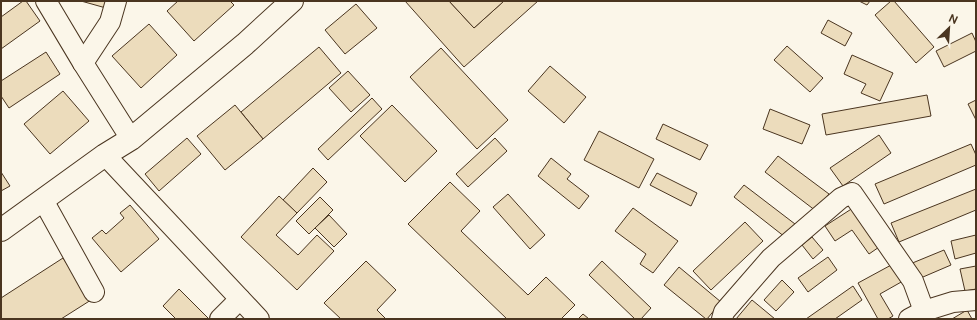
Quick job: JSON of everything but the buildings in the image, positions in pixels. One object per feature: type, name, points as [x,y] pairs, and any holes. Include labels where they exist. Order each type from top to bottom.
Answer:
[{"type":"street","points":[[46,1],[131,139]]},
{"type":"street","points":[[83,63],[110,22],[116,1]]},
{"type":"street","points":[[1,230],[105,155],[131,139],[245,44],[292,1]]},
{"type":"street","points":[[105,155],[259,319]]},
{"type":"street","points":[[722,319],[724,312],[771,258],[840,198],[852,193],[913,281],[916,315],[953,302],[976,300]]},
{"type":"street","points":[[43,200],[94,292]]},
{"type":"street","points":[[220,319],[240,299]]}]
